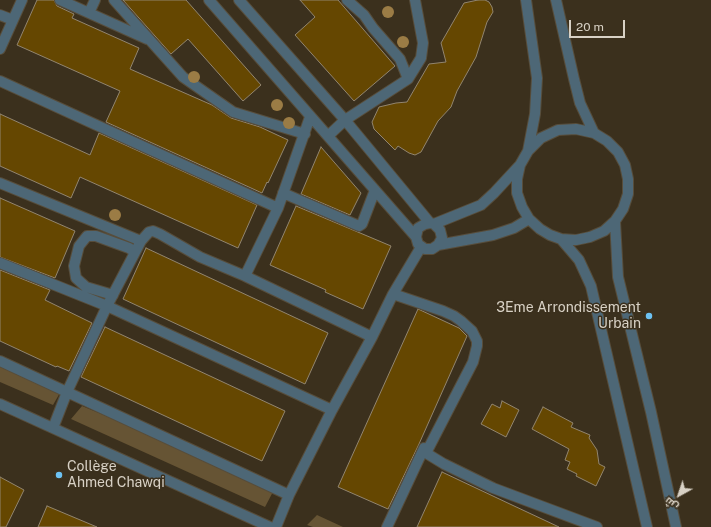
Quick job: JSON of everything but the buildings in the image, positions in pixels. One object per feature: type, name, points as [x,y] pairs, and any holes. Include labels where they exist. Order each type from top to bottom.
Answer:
[{"type":"street","points":[[0,49],[22,0]]},
{"type":"street","points":[[60,0],[150,40]]},
{"type":"street","points":[[89,13],[95,0]]},
{"type":"street","points":[[114,0],[183,77],[233,112],[305,134]]},
{"type":"street","points":[[209,0],[416,237]]},
{"type":"street","points":[[239,0],[345,120],[432,224],[440,230],[442,238],[438,245]]},
{"type":"street","points":[[347,0],[364,15],[372,28],[400,60],[408,79]]},
{"type":"street","points":[[328,136],[345,120],[408,79],[421,58],[423,43],[415,0]]},
{"type":"street","points":[[526,0],[537,78],[535,114],[528,151]]},
{"type":"street","points":[[556,0],[580,102],[594,133]]},
{"type":"street","points":[[0,15],[13,20]]},
{"type":"street","points":[[0,81],[278,208]]},
{"type":"street","points":[[245,276],[278,208],[310,117]]},
{"type":"street","points":[[520,165],[517,179],[517,193],[522,207],[530,219],[540,229],[550,235],[561,239],[576,240],[590,238],[604,231],[615,221],[623,209],[628,194],[628,179],[625,165],[618,152],[608,141],[594,133],[576,129],[558,130],[541,138],[528,151],[520,165],[494,194],[481,205],[432,224],[425,224],[418,228],[416,241],[421,247],[429,250],[438,245],[493,235],[514,228],[530,219]]},
{"type":"street","points":[[0,183],[141,241]]},
{"type":"street","points":[[283,193],[359,226],[362,224],[375,190]]},
{"type":"street","points":[[615,221],[618,277],[651,412],[676,527]]},
{"type":"street","points":[[53,428],[67,392],[107,306],[141,241],[148,232],[152,231],[200,257],[245,276],[372,337]]},
{"type":"street","points":[[113,295],[86,287],[76,278],[74,266],[79,246],[87,236],[96,236],[129,248],[135,252]]},
{"type":"street","points":[[561,239],[579,260],[591,286],[647,527]]},
{"type":"street","points":[[276,527],[289,495],[332,410],[372,337],[393,294],[421,247]]},
{"type":"street","points":[[0,263],[107,306],[332,410]]},
{"type":"street","points":[[393,294],[454,316],[472,331],[477,341],[473,362],[426,453]]},
{"type":"street","points":[[0,361],[289,495]]},
{"type":"street","points":[[0,404],[270,527]]},
{"type":"street","points":[[386,527],[424,448],[426,453],[444,464],[492,488],[597,527]]},
{"type":"shaded area","points":[[0,365],[61,391],[53,405],[0,382]]},
{"type":"shaded area","points":[[82,406],[276,486],[265,507],[71,419]]},
{"type":"shaded area","points":[[317,515],[343,527],[313,527],[307,525]]},
{"type":"place","name":"3Eme Arrondissement Urbain","points":[[649,316]]},
{"type":"place","name":"Collège Ahmed Chawqi","points":[[59,475]]}]
